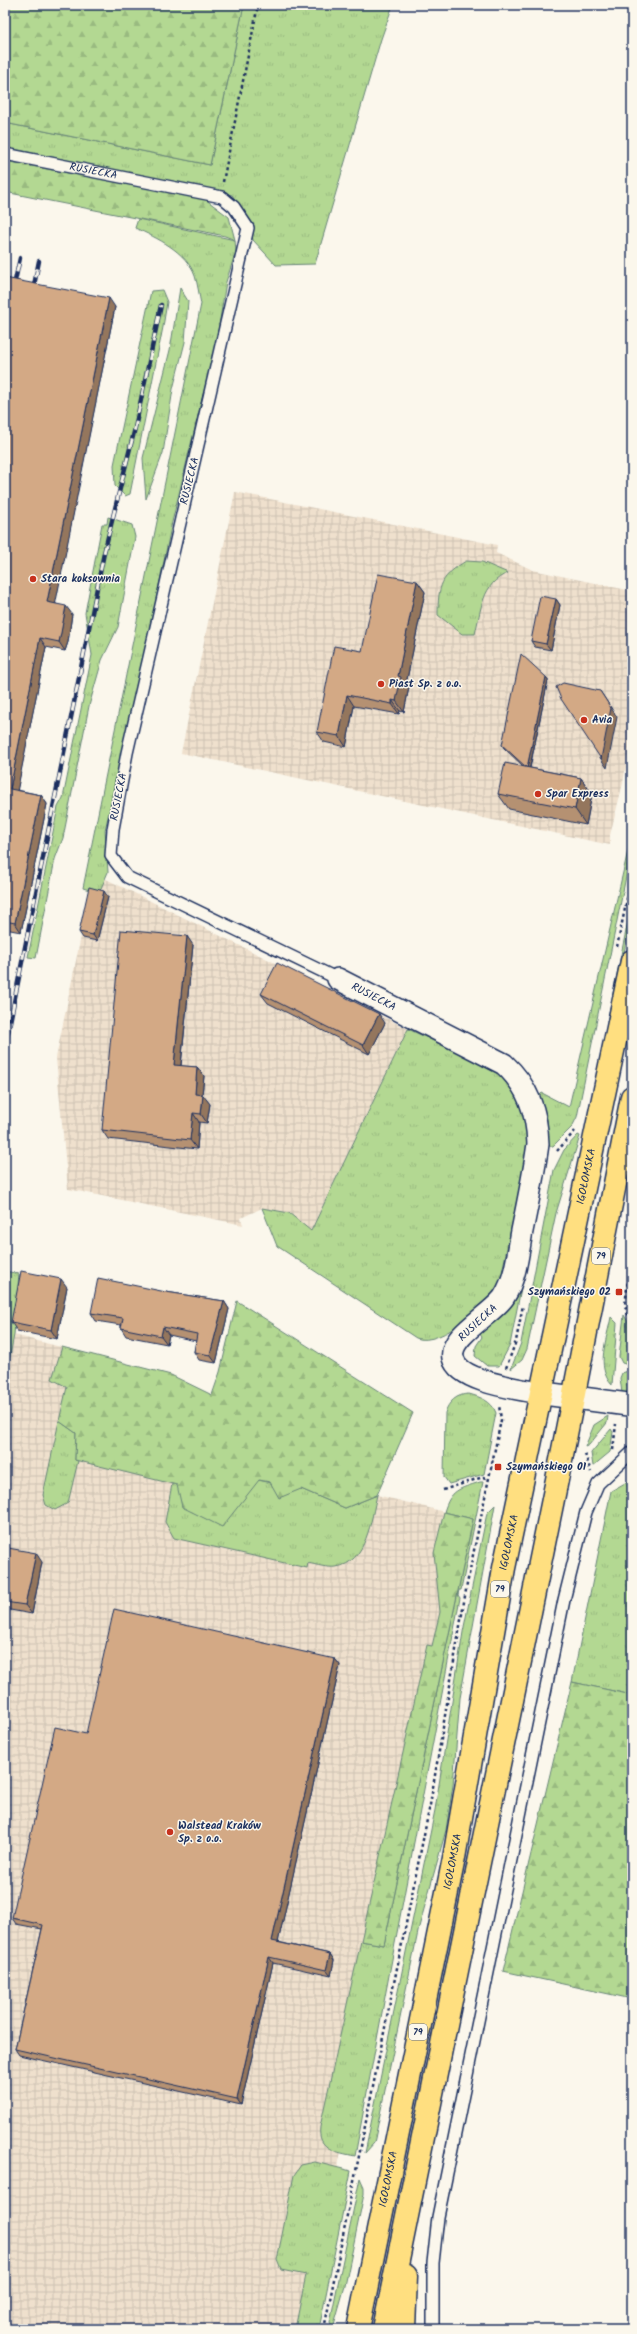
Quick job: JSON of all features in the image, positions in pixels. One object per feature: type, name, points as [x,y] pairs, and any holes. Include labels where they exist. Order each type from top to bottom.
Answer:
[{"type":"main road","name":"IGOŁOMSKA","points":[[358,2329],[454,1858],[498,1599],[540,1393],[624,956]]},
{"type":"main road","name":"79","points":[[384,2329],[574,1397],[632,1097]]},
{"type":"main road","points":[[342,2329],[382,2206]]},
{"type":"main road","points":[[404,2329],[409,2209]]},
{"type":"street","name":"RUSIECKA","points":[[338,979],[504,1064],[517,1076],[528,1094],[534,1110],[538,1144],[514,1275],[504,1298],[497,1306],[467,1330],[456,1344],[452,1356],[457,1365],[471,1376],[540,1393]]},
{"type":"street","points":[[540,1393],[632,1405]]},
{"type":"lane","name":"RUSIECKA","points":[[5,154],[222,197],[234,207],[248,228],[127,753],[112,829],[111,856],[127,877],[338,979]]},
{"type":"lane","points":[[433,2329],[433,2263],[438,2217],[564,1600],[592,1495],[602,1478],[632,1452]]},
{"type":"path","points":[[222,197],[223,177],[258,5]]},
{"type":"path","points":[[624,956],[632,875]]},
{"type":"path","points":[[553,1157],[578,1128]]},
{"type":"path","points":[[632,1247],[629,1270],[630,1275],[625,1306],[632,1325]]},
{"type":"path","points":[[504,1374],[516,1340],[523,1303]]},
{"type":"path","points":[[324,2329],[430,1805],[456,1642],[501,1420],[501,1408],[497,1402]]},
{"type":"path","points":[[613,1453],[616,1424]]},
{"type":"path","points":[[586,1454],[592,1473]]},
{"type":"path","points":[[443,1490],[483,1478],[488,1479]]},
{"type":"shaded area","points":[[235,492],[497,545],[496,553],[533,570],[632,591],[632,733],[623,783],[610,835],[610,845],[181,753]]},
{"type":"shaded area","points":[[94,873],[408,1029],[311,1231],[289,1213],[262,1208],[241,1218],[243,1225],[68,1189],[56,1058]]},
{"type":"shaded area","points":[[14,1335],[171,1375],[383,1479],[377,1495],[473,1519],[304,2329],[5,2329],[5,1381]]},
{"type":"green space","points":[[5,5],[244,5],[210,165],[5,123]]},
{"type":"green space","points":[[244,5],[393,5],[381,39],[315,264],[276,265],[253,240],[247,217],[232,195],[5,147],[5,123],[210,165]]},
{"type":"green space","points":[[5,161],[205,199],[229,217],[235,240],[225,236],[5,192]]},
{"type":"green space","points":[[138,219],[235,240],[236,251],[226,282],[217,338],[172,522],[141,673],[105,830],[108,872],[99,893],[83,888],[201,304],[196,279],[191,267],[178,252],[170,246],[135,228]]},
{"type":"green space","points":[[180,288],[188,301],[185,342],[173,389],[163,453],[146,499],[143,458],[170,350]]},
{"type":"green space","points":[[162,290],[167,302],[163,327],[130,494],[125,496],[115,486],[114,465],[151,291]]},
{"type":"green space","points":[[108,517],[132,525],[135,537],[118,627],[102,660],[89,706],[63,838],[55,859],[36,958],[28,957],[58,807],[63,798],[92,655],[85,613],[102,524],[107,524]]},
{"type":"green space","points":[[466,561],[482,562],[508,573],[493,583],[488,590],[481,607],[475,634],[462,634],[438,615],[440,589],[443,582],[451,572]]},
{"type":"green space","points":[[630,842],[632,847],[577,1117],[572,1127],[553,1146],[547,1146],[547,1120],[539,1096],[542,1093],[569,1107]]},
{"type":"green space","points":[[632,902],[632,915],[609,1023],[607,1022]]},
{"type":"green space","points":[[408,1029],[491,1067],[508,1084],[520,1102],[527,1121],[528,1147],[500,1282],[486,1301],[463,1322],[438,1336],[426,1339],[416,1338],[277,1246],[262,1208],[289,1213],[311,1231]]},
{"type":"green space","points":[[578,1135],[580,1136],[556,1213],[527,1349],[522,1360],[511,1369],[521,1343],[554,1170],[564,1150]]},
{"type":"green space","points":[[5,1271],[19,1274],[14,1335],[5,1382]]},
{"type":"green space","points":[[520,1288],[510,1345],[499,1366],[487,1366],[475,1356],[476,1346],[482,1337],[479,1333],[507,1309]]},
{"type":"green space","points":[[237,1301],[413,1413],[377,1495],[345,1508],[301,1489],[279,1498],[270,1482],[259,1480],[222,1527],[182,1507],[177,1485],[75,1460],[76,1433],[59,1421],[67,1387],[52,1379],[62,1347],[171,1375],[212,1395],[220,1372]]},
{"type":"green space","points":[[624,1315],[632,1329],[632,1366],[622,1363],[619,1357]]},
{"type":"green space","points":[[611,1317],[617,1323],[612,1385],[604,1370],[603,1361],[605,1343]]},
{"type":"green space","points":[[628,1371],[632,1372],[632,1395],[622,1393],[620,1378],[622,1373]]},
{"type":"green space","points":[[469,1394],[481,1398],[492,1405],[496,1413],[484,1474],[449,1484],[444,1477],[445,1413],[448,1405],[454,1399],[461,1395]]},
{"type":"green space","points":[[608,1416],[607,1423],[589,1445],[585,1447],[594,1425]]},
{"type":"green space","points":[[59,1421],[76,1433],[75,1460],[78,1461],[68,1503],[55,1510],[46,1505],[43,1495]]},
{"type":"green space","points":[[611,1429],[613,1432],[610,1452],[593,1466],[591,1453]]},
{"type":"green space","points":[[632,1479],[632,1695],[572,1682],[611,1491]]},
{"type":"green space","points":[[258,1480],[301,1489],[345,1508],[377,1495],[370,1527],[361,1549],[355,1557],[346,1564],[333,1567],[308,1563],[307,1568],[174,1538],[165,1522],[172,1484]]},
{"type":"green space","points":[[483,1482],[461,1590],[459,1590],[458,1595],[460,1598],[355,2156],[335,2151],[325,2145],[320,2135],[320,2127],[361,1941],[384,1945],[473,1519],[444,1512],[453,1494],[466,1486]]},
{"type":"green space","points":[[495,1505],[460,1698],[453,1785],[446,1830],[419,1927],[374,2143],[365,2153],[435,1810],[463,1632],[487,1513]]},
{"type":"green space","points":[[444,1512],[473,1519],[384,1945],[361,1941],[427,1645],[432,1646],[440,1612],[434,1553]]},
{"type":"green space","points":[[572,1682],[632,1695],[632,1999],[503,1971]]},
{"type":"green space","points":[[315,2162],[351,2171],[319,2329],[295,2329],[306,2275],[281,2270],[277,2260],[294,2175],[301,2165]]},
{"type":"green space","points":[[360,2178],[364,2187],[364,2194],[345,2286],[333,2328],[330,2322]]},
{"type":"building","name":"Stara koksownia","points":[[5,278],[109,298],[47,602],[66,606],[61,633],[59,642],[40,638],[10,789],[41,795],[15,923],[5,921]]},
{"type":"building","points":[[378,574],[417,581],[398,676],[401,677],[396,701],[392,700],[392,704],[347,695],[339,736],[317,732],[334,646],[362,651]]},
{"type":"building","points":[[540,596],[556,599],[546,644],[531,641]]},
{"type":"building","points":[[521,654],[546,677],[527,768],[502,745]]},
{"type":"building","points":[[563,683],[600,691],[611,708],[601,759],[561,699],[556,687]]},
{"type":"building","points":[[505,763],[581,778],[575,809],[498,794]]},
{"type":"building","points":[[89,887],[104,891],[93,935],[79,932]]},
{"type":"building","points":[[121,930],[187,936],[174,1065],[197,1067],[195,1094],[203,1095],[201,1114],[193,1113],[190,1140],[102,1130]]},
{"type":"building","points":[[277,963],[379,1014],[363,1045],[261,994]]},
{"type":"building","points":[[21,1271],[61,1279],[51,1330],[11,1322]]},
{"type":"building","points":[[98,1278],[166,1292],[224,1301],[210,1355],[194,1352],[197,1334],[163,1327],[161,1336],[121,1328],[123,1318],[91,1313]]},
{"type":"building","points":[[8,1548],[36,1553],[25,1605],[5,1602],[5,1564]]},
{"type":"building","name":"Walstead Kraków Sp. z o.o.","points":[[114,1609],[335,1659],[272,1941],[330,1954],[326,1970],[269,1957],[237,2099],[15,2049],[43,1925],[12,1918],[55,1727],[86,1734]]},
{"type":"railway","points":[[13,290],[20,258]]},
{"type":"railway","points":[[32,295],[39,261]]},
{"type":"railway","points":[[5,1047],[104,553],[135,428],[161,305]]},
{"type":"place","name":"Stara koksownia","points":[[33,579]]},
{"type":"place","name":"Piast Sp. z o.o.","points":[[381,684]]},
{"type":"place","name":"Avia","points":[[584,720]]},
{"type":"place","name":"Spar Express","points":[[538,794]]},
{"type":"place","name":"Szymańskiego 02","points":[[619,1292]]},
{"type":"place","name":"Szymańskiego 01","points":[[498,1467]]},
{"type":"place","name":"Walstead Kraków Sp. z o.o.","points":[[170,1832]]}]
